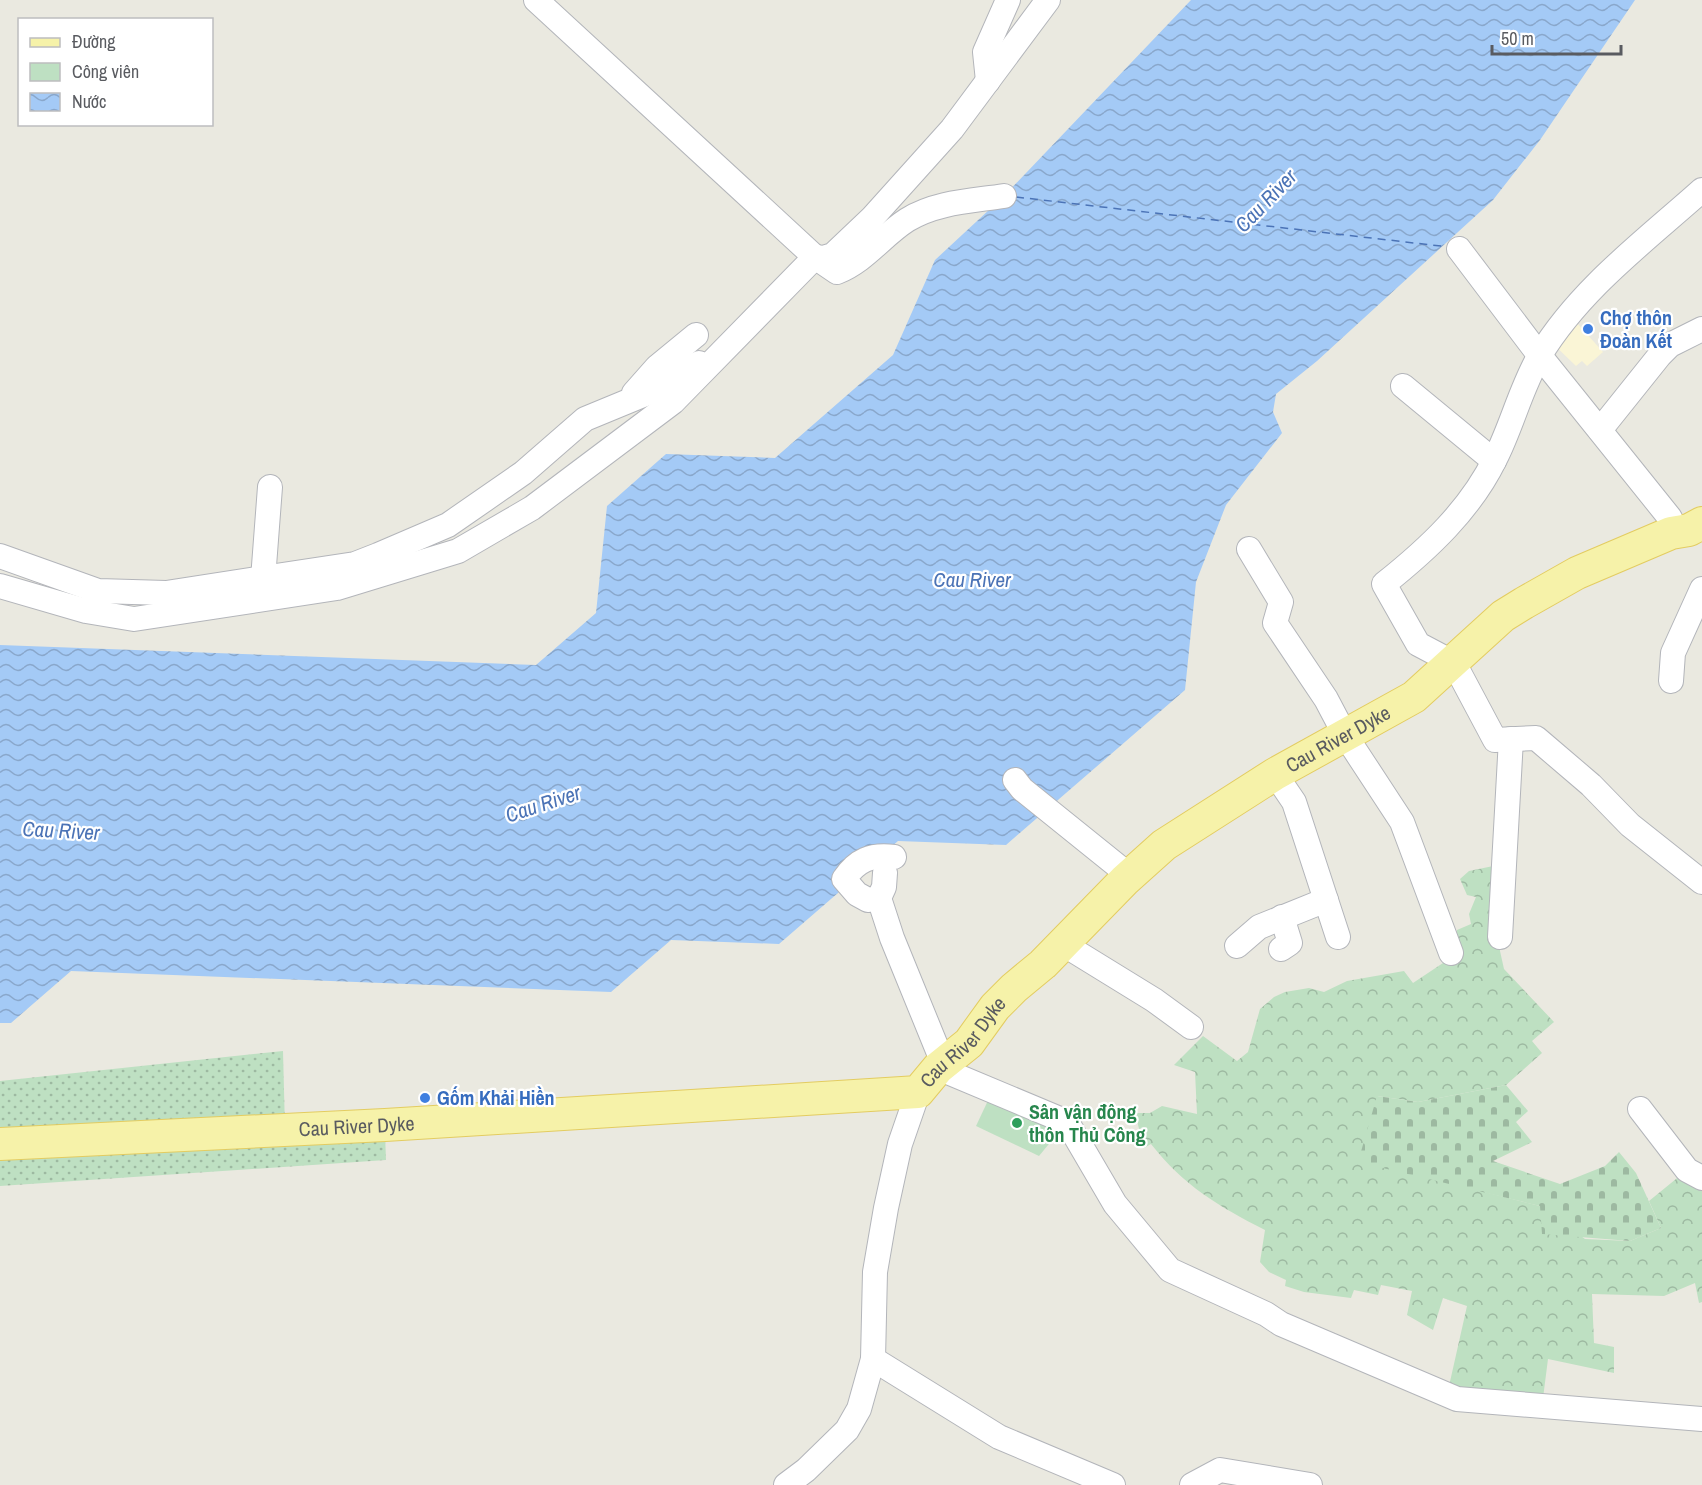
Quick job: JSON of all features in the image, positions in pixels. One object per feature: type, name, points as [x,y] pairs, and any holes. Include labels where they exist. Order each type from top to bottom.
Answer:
[{"type":"main road","name":"Cau River Dyke","points":[[0,1144],[385,1125],[918,1092],[940,1066],[960,1052],[995,1007],[1164,845],[1275,774],[1414,697],[1503,616],[1524,603],[1577,573],[1691,533]]},
{"type":"street","points":[[536,0],[815,257],[837,272],[853,266],[885,236],[907,220],[932,207],[1004,196]]},
{"type":"street","points":[[988,81],[986,52],[1008,0]]},
{"type":"street","points":[[815,257],[823,258],[833,255],[872,218],[952,129],[1048,0]]},
{"type":"street","points":[[1702,190],[1595,287],[1574,309],[1540,356],[1494,461],[1444,533],[1384,584],[1418,644],[1454,663],[1495,740],[1536,738],[1591,785],[1630,825],[1702,882]]},
{"type":"street","points":[[1459,249],[1540,356],[1670,518],[1691,533]]},
{"type":"street","points":[[0,556],[98,591],[166,593],[354,564],[379,565],[458,552],[532,508],[673,402],[815,257]]},
{"type":"street","points":[[1600,430],[1670,345],[1702,329]]},
{"type":"street","points":[[632,398],[638,385],[696,335]]},
{"type":"street","points":[[0,586],[86,610],[134,619],[337,588],[448,525],[523,473],[585,419],[648,393],[724,348]]},
{"type":"street","points":[[1403,386],[1494,461]]},
{"type":"street","points":[[263,579],[270,487]]},
{"type":"street","points":[[1249,549],[1281,602],[1275,623],[1326,699],[1344,735],[1402,822],[1451,953]]},
{"type":"street","points":[[1671,681],[1674,648],[1702,589]]},
{"type":"street","points":[[1500,937],[1511,739]]},
{"type":"street","points":[[1275,774],[1294,802],[1338,937]]},
{"type":"street","points":[[1015,780],[1022,789],[1130,876]]},
{"type":"street","points":[[879,898],[868,900],[857,894],[844,879],[853,866],[876,855],[889,865],[879,898],[940,1066],[1067,1122],[1115,1204],[1170,1270],[1266,1314],[1281,1324],[1457,1399],[1702,1419]]},
{"type":"street","points":[[1237,946],[1259,927],[1326,900]]},
{"type":"street","points":[[1281,949],[1290,943],[1282,917]]},
{"type":"street","points":[[1063,944],[1155,1000],[1191,1027]]},
{"type":"street","points":[[786,1485],[847,1430],[859,1409],[873,1359],[875,1272],[886,1208],[900,1144],[918,1092]]},
{"type":"street","points":[[1640,1109],[1687,1170],[1702,1178]]},
{"type":"street","points":[[873,1359],[999,1437],[1113,1485]]},
{"type":"street","points":[[1192,1485],[1220,1470],[1310,1485]]},
{"type":"shaded area","points":[[1569,314],[1603,352],[1587,366],[1582,361],[1576,366],[1550,341]]},
{"type":"green space","points":[[1503,864],[1500,951],[1504,969],[1554,1022],[1532,1041],[1542,1053],[1506,1085],[1418,1102],[1377,1096],[1469,1188],[1540,1206],[1585,1239],[1630,1241],[1661,1228],[1649,1201],[1687,1170],[1702,1178],[1702,1302],[1699,1303],[1695,1283],[1664,1296],[1592,1294],[1594,1343],[1614,1347],[1614,1373],[1548,1359],[1542,1406],[1447,1395],[1467,1306],[1443,1298],[1433,1330],[1407,1315],[1412,1291],[1381,1285],[1378,1295],[1354,1290],[1351,1298],[1304,1292],[1285,1286],[1286,1280],[1269,1272],[1260,1262],[1265,1230],[1203,1194],[1176,1172],[1151,1144],[1144,1148],[1135,1113],[1150,1113],[1162,1106],[1197,1114],[1195,1072],[1174,1065],[1203,1036],[1237,1061],[1248,1052],[1260,1009],[1274,997],[1285,992],[1309,988],[1324,992],[1347,981],[1404,971],[1413,983],[1455,955],[1457,930],[1471,924],[1469,914],[1476,897],[1467,895],[1460,879],[1469,871]]},
{"type":"green space","points":[[283,1051],[285,1129],[385,1133],[386,1160],[0,1186],[0,1081]]},
{"type":"green space","points":[[1506,1085],[1528,1111],[1516,1122],[1532,1142],[1493,1161],[1560,1184],[1605,1166],[1619,1152],[1636,1173],[1661,1228],[1630,1241],[1542,1234],[1540,1206],[1358,1162],[1377,1096],[1418,1102]]},
{"type":"green space","points":[[992,1092],[1067,1122],[1039,1156],[976,1126]]},
{"type":"water","name":"Cau River","points":[[1191,0],[1635,0],[1540,140],[1493,200],[1317,361],[1276,394],[1273,412],[1282,433],[1226,505],[1196,582],[1185,690],[1006,845],[898,841],[779,944],[671,940],[611,992],[71,971],[11,1023],[0,1023],[0,645],[536,665],[596,613],[607,506],[666,454],[775,458],[893,355],[935,260],[1004,196]]},
{"type":"ferry route","points":[[1016,197],[1449,247]]},
{"type":"place","name":"Chợ thôn Đoàn Kết","points":[[1588,329]]},
{"type":"place","name":"Gốm Khải Hiền","points":[[425,1098]]},
{"type":"place","name":"Sân vận động thôn Thủ Công","points":[[1017,1123]]}]
